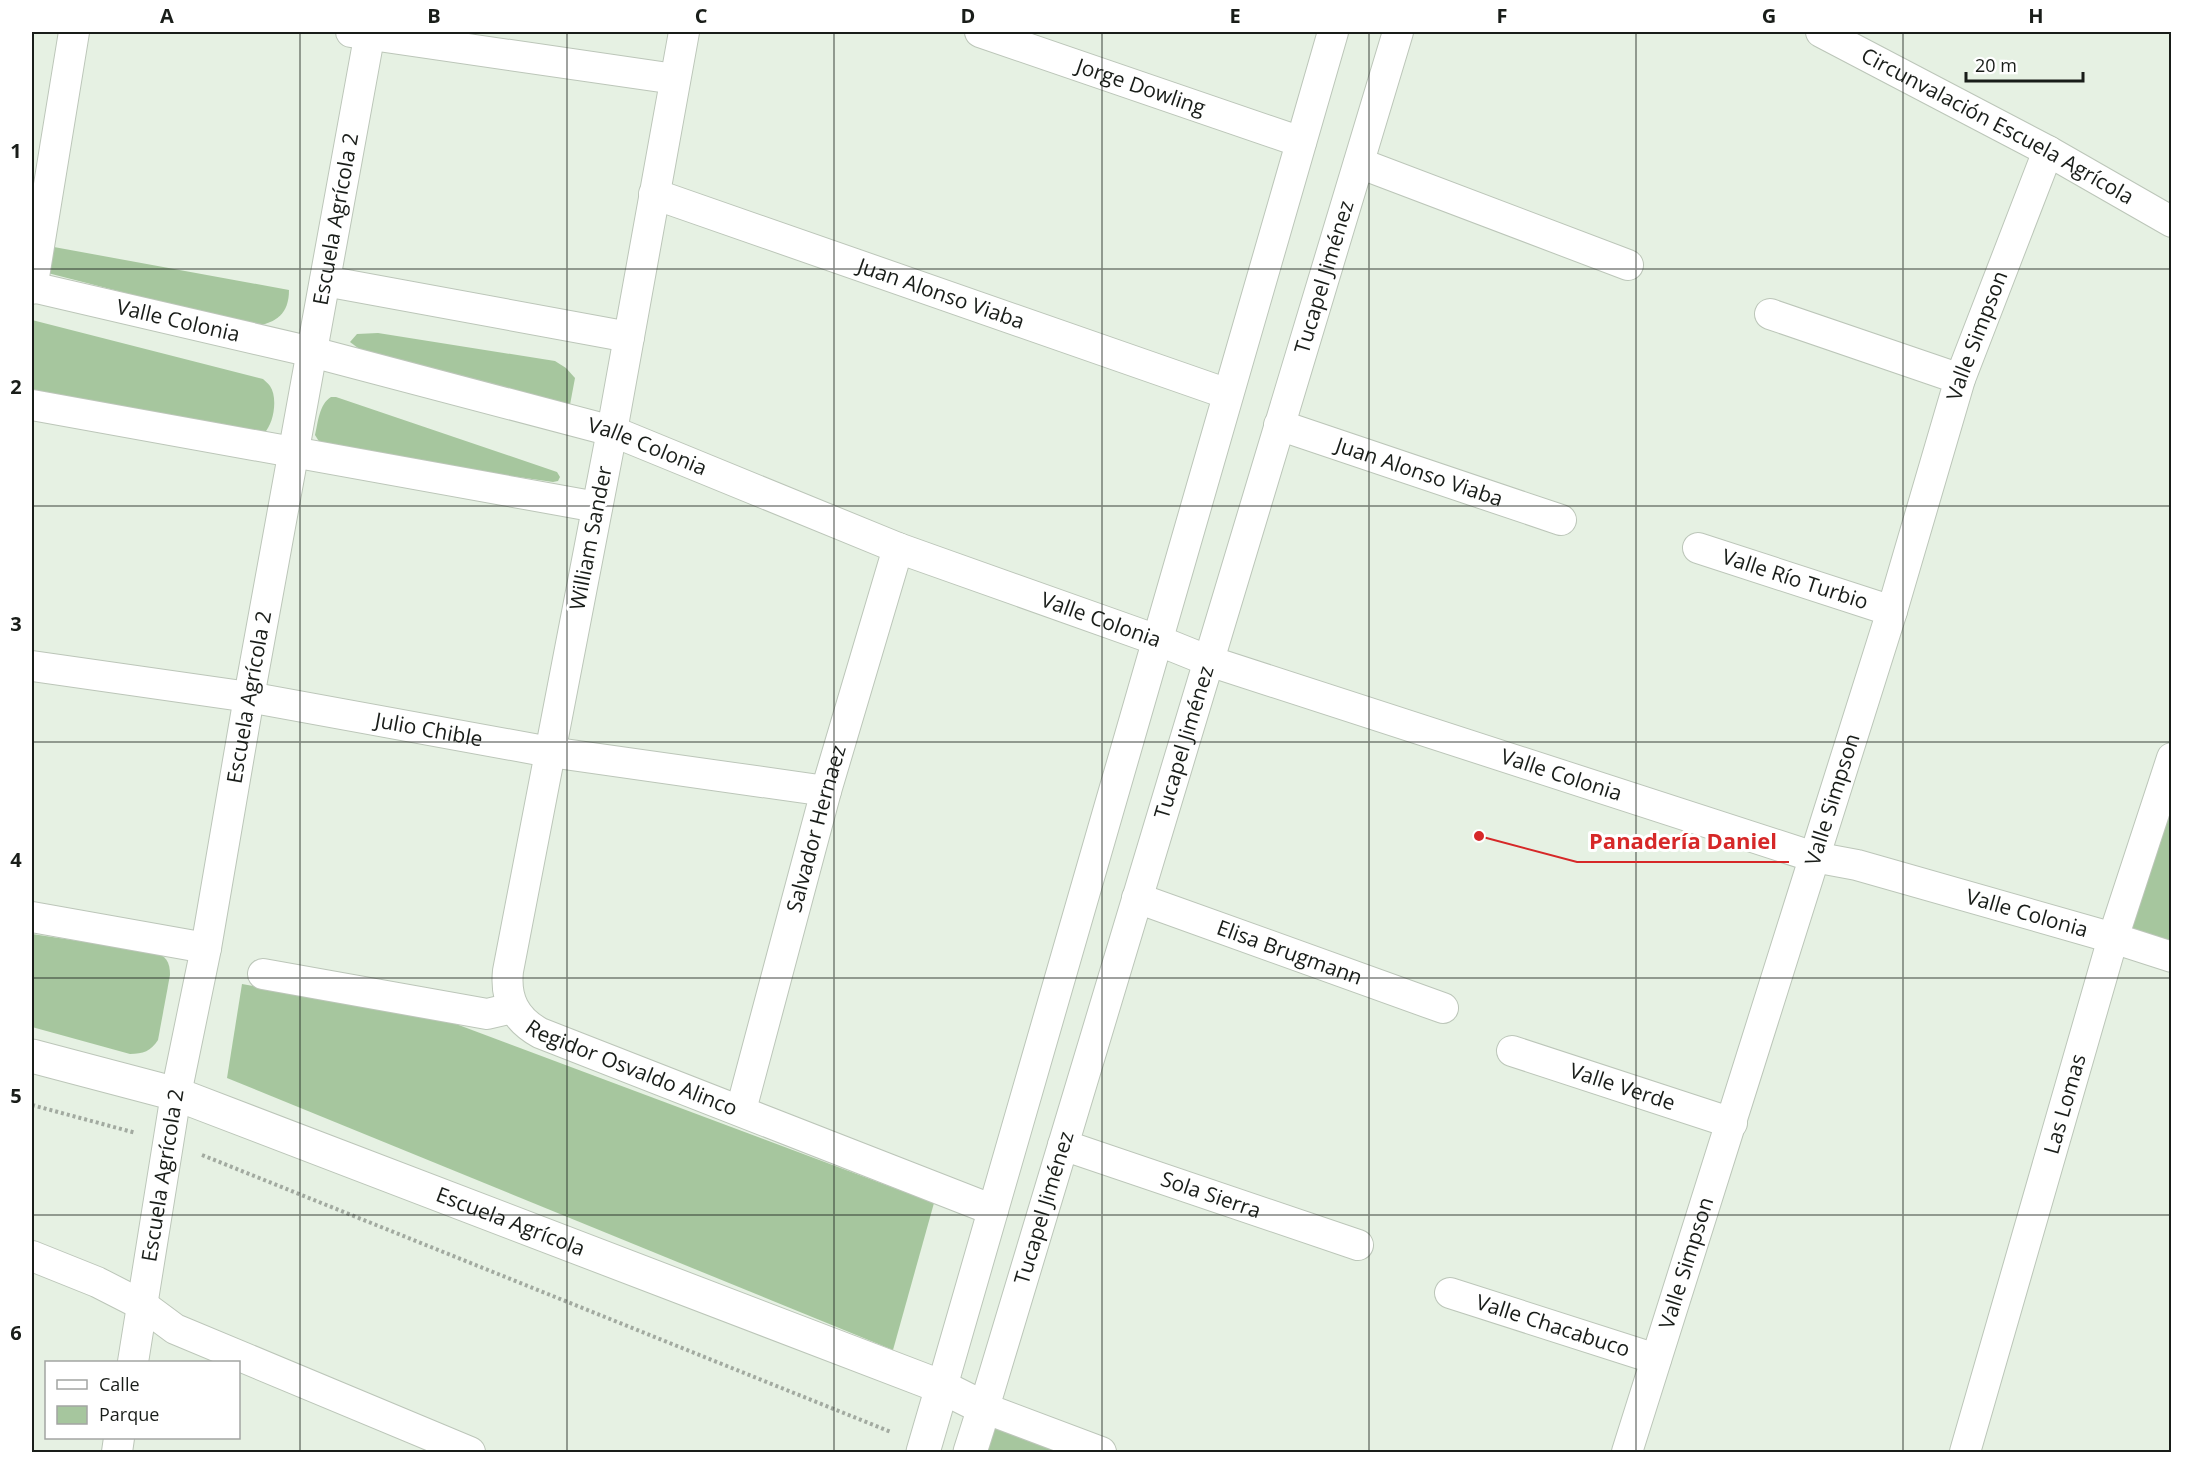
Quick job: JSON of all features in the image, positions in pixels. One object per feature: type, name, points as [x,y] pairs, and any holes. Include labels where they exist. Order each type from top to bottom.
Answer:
[{"type":"street","points":[[32,287],[74,32]]},
{"type":"street","name":"William Sander","points":[[512,1008],[506,983],[507,971],[612,431],[684,32]]},
{"type":"street","name":"Jorge Dowling","points":[[980,32],[1301,142]]},
{"type":"street","points":[[924,1449],[1333,32]]},
{"type":"street","name":"Tucapel Jiménez","points":[[970,1452],[1398,32]]},
{"type":"street","name":"Circunvalación Escuela Agrícola","points":[[1821,32],[2048,151],[2172,222]]},
{"type":"street","points":[[363,33],[675,79]]},
{"type":"street","name":"Escuela Agrícola 2","points":[[133,1361],[144,1306],[176,1094],[206,948],[325,281],[363,33]]},
{"type":"street","name":"Valle Simpson","points":[[1627,1452],[1892,611],[1960,379],[2048,151]]},
{"type":"street","points":[[1359,163],[1628,266]]},
{"type":"street","name":"Juan Alonso Viaba","points":[[654,194],[1228,394]]},
{"type":"street","points":[[325,281],[629,337]]},
{"type":"street","name":"Valle Colonia","points":[[32,287],[312,352],[612,431],[898,548],[1158,640],[1209,661],[1814,857],[1857,865],[2172,957]]},
{"type":"street","points":[[1770,314],[1960,379]]},
{"type":"street","points":[[32,405],[597,507]]},
{"type":"street","name":"Juan Alonso Viaba","points":[[1280,425],[1562,520]]},
{"type":"street","name":"Salvador Hernaez","points":[[741,1110],[826,791],[898,548]]},
{"type":"street","name":"Valle Río Turbio","points":[[1698,548],[1892,611]]},
{"type":"street","name":"Julio Chible","points":[[32,666],[249,697],[550,752],[826,791]]},
{"type":"street","name":"Las Lomas","points":[[1965,1452],[2113,938],[2171,766]]},
{"type":"street","name":"Elisa Brugmann","points":[[1137,898],[1443,1008]]},
{"type":"street","points":[[32,917],[206,948]]},
{"type":"street","name":"Regidor Osvaldo Alinco","points":[[263,974],[487,1014],[512,1008],[519,1018],[540,1033],[993,1210]]},
{"type":"street","name":"Valle Verde","points":[[1512,1052],[1732,1123]]},
{"type":"street","name":"Escuela Agrícola","points":[[32,1056],[176,1094],[942,1386],[984,1408]]},
{"type":"street","name":"Sola Sierra","points":[[1063,1145],[1358,1245]]},
{"type":"street","points":[[32,1256],[97,1282],[144,1306],[175,1329],[470,1452]]},
{"type":"street","name":"Valle Chacabuco","points":[[1450,1293],[1656,1359]]},
{"type":"street","points":[[984,1408],[1101,1452]]},
{"type":"path","points":[[32,1105],[170,1142],[924,1449]]},
{"type":"green space","points":[[32,243],[289,290],[287,305],[280,316],[263,325],[255,326],[32,269]]},
{"type":"green space","points":[[32,320],[263,379],[270,386],[274,397],[274,410],[270,423],[264,433],[32,399]]},
{"type":"green space","points":[[378,333],[555,361],[575,378],[569,410],[366,354],[350,342],[357,334]]},
{"type":"green space","points":[[331,397],[557,472],[560,477],[558,481],[553,482],[340,451],[320,443],[315,435],[321,409]]},
{"type":"green space","points":[[2172,773],[2171,952],[2117,935]]},
{"type":"green space","points":[[32,934],[153,952],[164,957],[169,966],[170,975],[158,1040],[155,1044],[146,1051],[130,1054],[32,1027]]},
{"type":"green space","points":[[242,984],[440,1018],[934,1203],[893,1350],[227,1078]]},
{"type":"green space","points":[[991,1425],[1068,1452],[983,1452]]},
{"type":"place","name":"Panadería Daniel","points":[[1479,836]]}]
